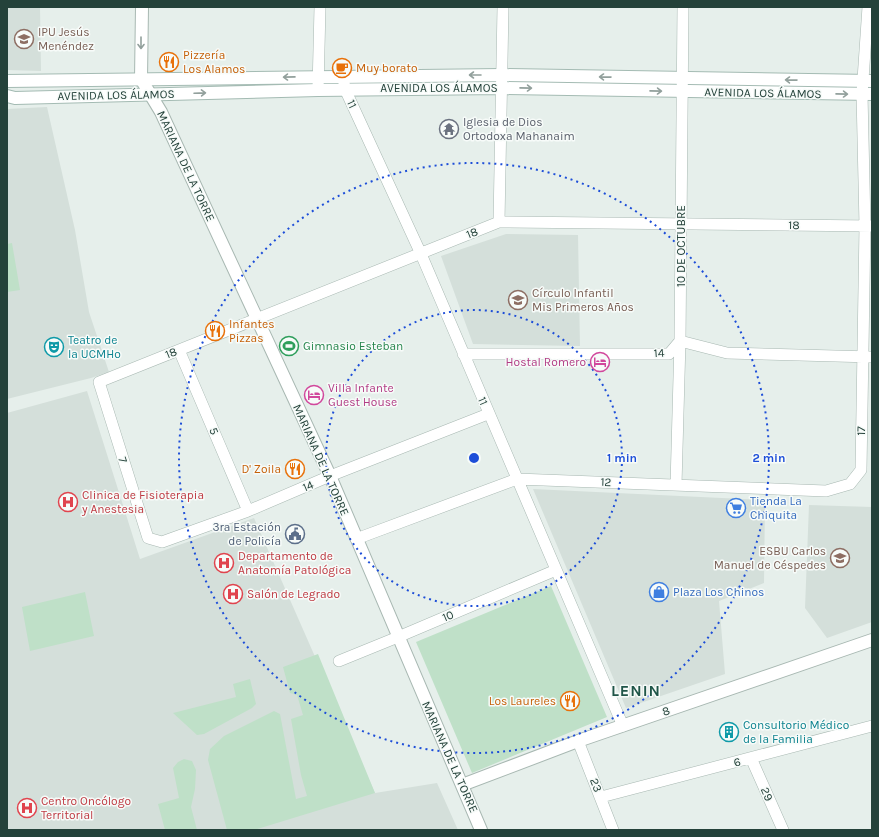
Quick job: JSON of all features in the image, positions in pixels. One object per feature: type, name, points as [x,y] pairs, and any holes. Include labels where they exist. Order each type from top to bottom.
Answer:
[{"type":"main road","points":[[141,79],[142,7]]},
{"type":"main road","name":"AVENIDA LOS ÁLAMOS","points":[[7,81],[318,76],[502,75],[868,81]]},
{"type":"main road","name":"MARIANA DE LA TORRE","points":[[141,79],[161,112],[330,476],[481,830]]},
{"type":"main road","name":"AVENIDA LOS ÁLAMOS","points":[[7,96],[150,95],[345,89],[501,88],[867,94]]},
{"type":"main road","name":"8","points":[[462,785],[578,741],[872,640]]},
{"type":"street","points":[[318,90],[320,7]]},
{"type":"street","points":[[499,222],[503,7]]},
{"type":"street","name":"10 DE OCTUBRE","points":[[676,485],[680,341],[683,7]]},
{"type":"street","name":"17","points":[[861,470],[867,357],[868,7]]},
{"type":"street","name":"11","points":[[343,76],[345,89],[421,254],[488,414],[623,726]]},
{"type":"street","name":"18","points":[[99,382],[499,222],[868,226]]},
{"type":"street","name":"14","points":[[463,354],[669,354],[680,341],[727,353],[867,357]]},
{"type":"street","name":"5","points":[[179,350],[248,511]]},
{"type":"street","name":"7","points":[[99,382],[148,538]]},
{"type":"street","name":"14","points":[[148,538],[162,542],[248,511],[330,476],[488,414]]},
{"type":"street","name":"12","points":[[356,539],[517,479],[826,490],[850,484],[861,470]]},
{"type":"street","name":"10","points":[[339,660],[398,638],[556,570]]},
{"type":"street","name":"6","points":[[601,797],[872,726]]},
{"type":"street","name":"23","points":[[578,741],[613,830]]},
{"type":"street","name":"29","points":[[752,758],[783,830]]},
{"type":"shaded area","name":"IPU Jesús Menéndez","points":[[7,7],[40,7],[41,71],[7,70]]},
{"type":"shaded area","points":[[47,107],[75,230],[89,312],[109,372],[7,399],[7,109]]},
{"type":"shaded area","name":"Círculo Infantil Mis Primeros Años","points":[[506,234],[578,235],[580,346],[473,344],[441,256]]},
{"type":"shaded area","points":[[87,391],[140,559],[254,518],[375,793],[437,783],[458,830],[7,830],[7,413]]},
{"type":"shaded area","name":"Plaza Los Chinos","points":[[533,489],[765,500],[764,583],[719,601],[725,674],[626,708]]},
{"type":"shaded area","name":"ESBU Carlos Manuel de Céspedes","points":[[809,505],[872,507],[872,622],[827,638],[805,608]]},
{"type":"green space","points":[[12,243],[20,290],[7,292],[7,244]]},
{"type":"green space","points":[[551,586],[607,717],[472,773],[416,642]]},
{"type":"green space","points":[[85,592],[94,636],[30,651],[22,607]]},
{"type":"green space","points":[[318,654],[375,793],[254,830],[227,830],[208,760],[210,749],[224,736],[274,711],[280,714],[296,799],[307,796],[301,775],[291,719],[303,715],[297,695],[290,693],[283,667]]},
{"type":"green space","points":[[250,679],[256,704],[252,708],[204,734],[197,735],[173,713],[236,697],[233,684]]},
{"type":"green space","points":[[184,759],[192,761],[196,770],[195,789],[191,807],[197,830],[165,830],[158,804],[179,798],[173,768],[178,762]]},
{"type":"place","name":"IPU Jesús Menéndez","points":[[24,39]]},
{"type":"place","name":"Pizzería Los Alamos","points":[[169,62]]},
{"type":"place","name":"Muy borato","points":[[342,68]]},
{"type":"place","name":"Iglesia de Dios Ortodoxa Mahanaim","points":[[449,129]]},
{"type":"place","name":"Círculo Infantil Mis Primeros Años","points":[[518,300]]},
{"type":"place","name":"Infantes Pizzas","points":[[215,331]]},
{"type":"place","name":"Gimnasio Esteban","points":[[289,346]]},
{"type":"place","name":"Teatro de la UCMHo","points":[[54,347]]},
{"type":"place","name":"Hostal Romero","points":[[600,362]]},
{"type":"place","name":"Villa Infante Guest House","points":[[314,395]]},
{"type":"place","name":"D' Zoila","points":[[295,469]]},
{"type":"place","name":"Clinica de Fisioterapia y Anestesia","points":[[68,502]]},
{"type":"place","name":"Tienda La Chiquita","points":[[736,508]]},
{"type":"place","name":"3ra Estación de Policía","points":[[295,534]]},
{"type":"place","name":"ESBU Carlos Manuel de Céspedes","points":[[840,558]]},
{"type":"place","name":"Departamento de Anatomía Patológica","points":[[224,563]]},
{"type":"place","name":"Plaza Los Chinos","points":[[659,592]]},
{"type":"place","name":"Salón de Legrado","points":[[233,594]]},
{"type":"place","name":"Los Laureles","points":[[570,701]]},
{"type":"place","name":"Consultorio Médico de la Familia","points":[[729,732]]},
{"type":"place","name":"Centro Oncólogo Territorial","points":[[27,808]]},
{"type":"district","name":"LENIN","points":[[636,690]]}]
